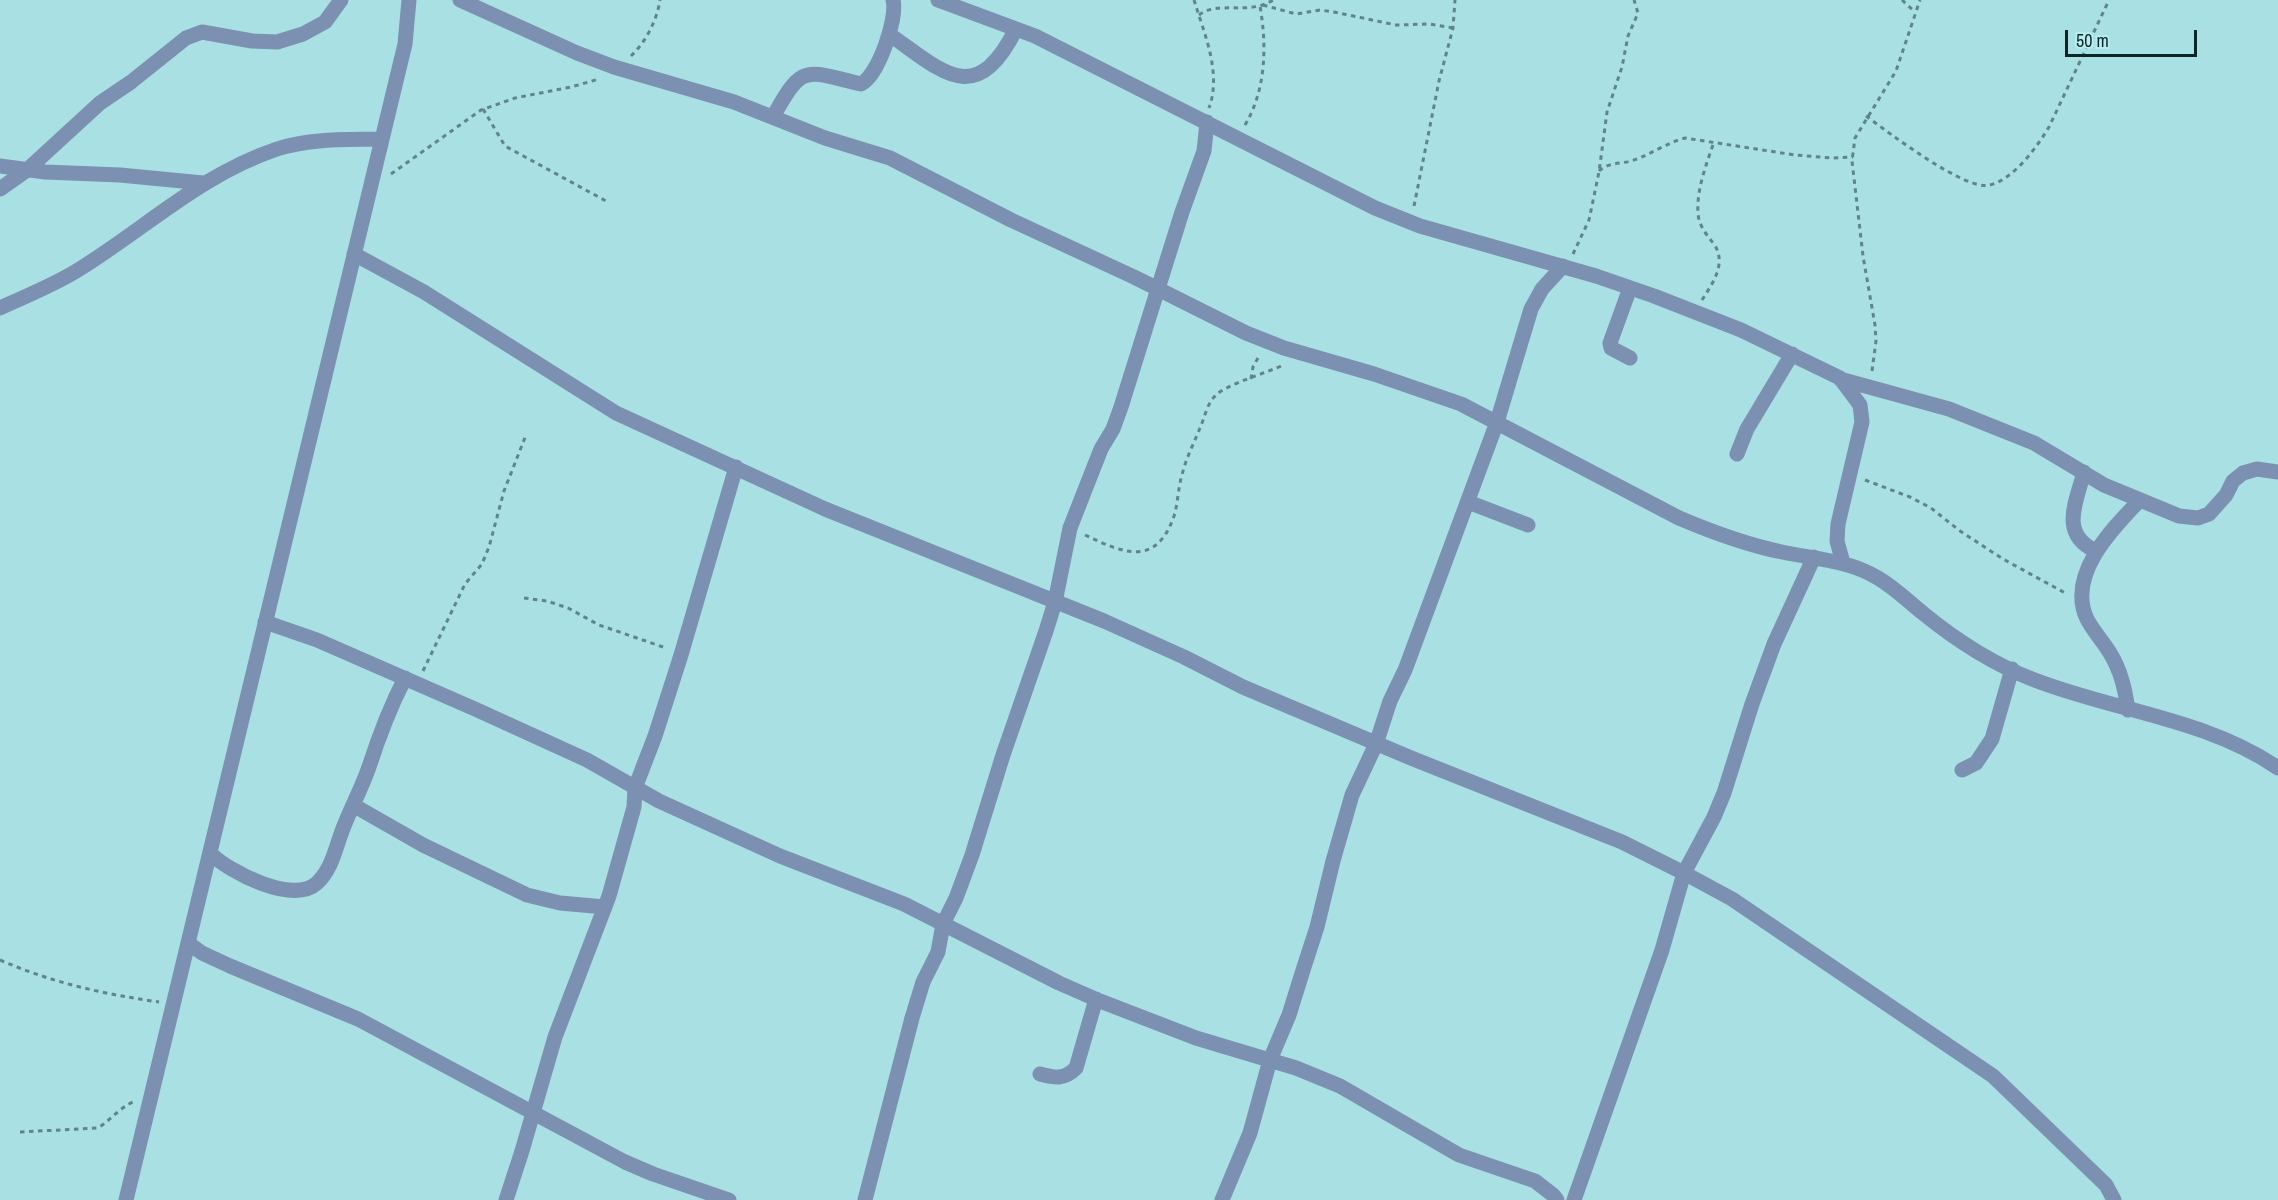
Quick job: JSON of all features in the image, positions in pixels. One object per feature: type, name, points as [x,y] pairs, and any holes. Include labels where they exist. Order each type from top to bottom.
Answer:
[{"type":"street","points":[[0,189],[27,170],[100,103],[131,82],[186,38],[202,32],[252,41],[277,42],[303,34],[326,22],[341,0]]},
{"type":"street","points":[[126,1200],[405,44],[408,0]]},
{"type":"street","points":[[460,0],[577,52],[609,72],[734,102],[825,138],[890,158],[1011,220],[1264,340],[1435,394],[1497,422],[1679,519],[1713,532],[1782,552],[1843,563],[1877,577],[1956,639],[2029,678],[2076,696],[2226,739],[2259,755],[2278,768]]},
{"type":"street","points":[[773,117],[788,91],[803,76],[815,73],[861,84],[865,82],[880,58],[889,34],[895,7],[892,0]]},
{"type":"street","points":[[938,0],[1045,40],[1375,208],[1411,222],[1630,288],[1741,330],[1840,378],[1949,409],[2034,443],[2104,485],[2179,516],[2198,518],[2209,514],[2218,506],[2233,481],[2242,473],[2257,469],[2278,472]]},
{"type":"street","points":[[889,34],[947,74],[962,77],[985,72],[1004,53],[1016,29]]},
{"type":"street","points":[[865,1200],[898,1062],[923,982],[938,952],[943,924],[956,898],[972,855],[1055,602],[1070,528],[1101,449],[1113,429],[1121,407],[1204,151],[1206,121]]},
{"type":"street","points":[[0,308],[78,270],[203,183],[278,149],[312,141],[382,139]]},
{"type":"street","points":[[0,166],[203,183]]},
{"type":"street","points":[[354,254],[424,292],[616,413],[825,509],[1104,621],[1243,687],[1376,744],[1623,842],[1684,873],[1732,899],[1993,1076],[2106,1185],[2114,1200]]},
{"type":"street","points":[[1222,1200],[1250,1133],[1270,1060],[1314,937],[1352,795],[1376,744],[1390,700],[1405,670],[1468,502],[1497,422],[1531,309],[1542,289],[1562,266]]},
{"type":"street","points":[[1630,288],[1610,343],[1611,348],[1630,358]]},
{"type":"street","points":[[1737,454],[1747,429],[1792,354]]},
{"type":"street","points":[[1840,378],[1860,405],[1862,422],[1838,524],[1837,541],[1843,563]]},
{"type":"street","points":[[506,1200],[555,1037],[604,907],[630,824],[635,788],[656,736],[736,467]]},
{"type":"street","points":[[2084,472],[2072,520],[2073,530],[2085,546],[2096,551]]},
{"type":"street","points":[[2128,710],[2125,686],[2119,671],[2110,652],[2086,616],[2082,602],[2083,586],[2096,551],[2140,500]]},
{"type":"street","points":[[1468,502],[1528,525]]},
{"type":"street","points":[[1574,1200],[1662,950],[1684,873],[1724,793],[1774,644],[1814,557]]},
{"type":"street","points":[[265,622],[317,640],[411,680],[586,760],[659,801],[780,856],[904,904],[1059,983],[1096,999],[1196,1038],[1270,1060],[1340,1086],[1459,1155],[1535,1181],[1554,1195],[1557,1200]]},
{"type":"street","points":[[1962,770],[1976,763],[1992,738],[2012,669]]},
{"type":"street","points":[[210,853],[220,864],[246,878],[285,890],[303,891],[316,885],[325,874],[335,854],[343,827],[382,727],[411,680]]},
{"type":"street","points":[[353,805],[392,829],[527,895],[560,903],[604,907]]},
{"type":"street","points":[[188,944],[230,966],[358,1019],[641,1169],[729,1200]]},
{"type":"street","points":[[1040,1074],[1062,1078],[1068,1076],[1076,1068],[1096,999]]},
{"type":"path","points":[[387,178],[452,129],[483,109],[609,72],[639,49],[659,11],[660,0]]},
{"type":"path","points":[[1194,0],[1208,47],[1214,83],[1214,95],[1206,121]]},
{"type":"path","points":[[1262,6],[1273,0]]},
{"type":"path","points":[[1411,222],[1439,81],[1453,28],[1455,0]]},
{"type":"path","points":[[1562,266],[1576,250],[1585,230],[1599,172],[1607,112],[1622,67],[1628,36],[1638,13],[1634,0]]},
{"type":"path","points":[[1902,0],[1915,12]]},
{"type":"path","points":[[1867,387],[1874,360],[1875,325],[1863,256],[1852,157],[1855,138],[1896,71],[1920,0]]},
{"type":"path","points":[[1866,117],[1913,150],[1970,183],[1990,186],[2012,172],[2037,147],[2049,127],[2109,0]]},
{"type":"path","points":[[1199,15],[1210,8],[1262,6],[1296,14],[1320,10],[1395,25],[1430,24],[1453,28]]},
{"type":"path","points":[[1237,136],[1251,114],[1263,76],[1265,34],[1262,6]]},
{"type":"path","points":[[483,109],[505,146],[606,201]]},
{"type":"path","points":[[1599,172],[1611,164],[1637,159],[1672,141],[1685,138],[1796,155],[1852,157]]},
{"type":"path","points":[[1695,312],[1720,265],[1720,257],[1716,248],[1699,220],[1702,182],[1714,142]]},
{"type":"path","points":[[1251,379],[1251,372],[1264,340]]},
{"type":"path","points":[[1070,528],[1115,550],[1135,553],[1146,551],[1156,545],[1167,531],[1174,515],[1185,462],[1208,404],[1216,394],[1288,362],[1301,353]]},
{"type":"path","points":[[411,680],[465,584],[482,564],[504,491],[526,435]]},
{"type":"path","points":[[1848,475],[1888,488],[1931,508],[1960,531],[2003,559],[2082,602]]},
{"type":"path","points":[[524,598],[547,601],[568,608],[599,625],[681,655]]},
{"type":"path","points":[[0,960],[36,975],[94,992],[173,1003]]},
{"type":"path","points":[[20,1132],[98,1128],[121,1107],[151,1094]]}]
